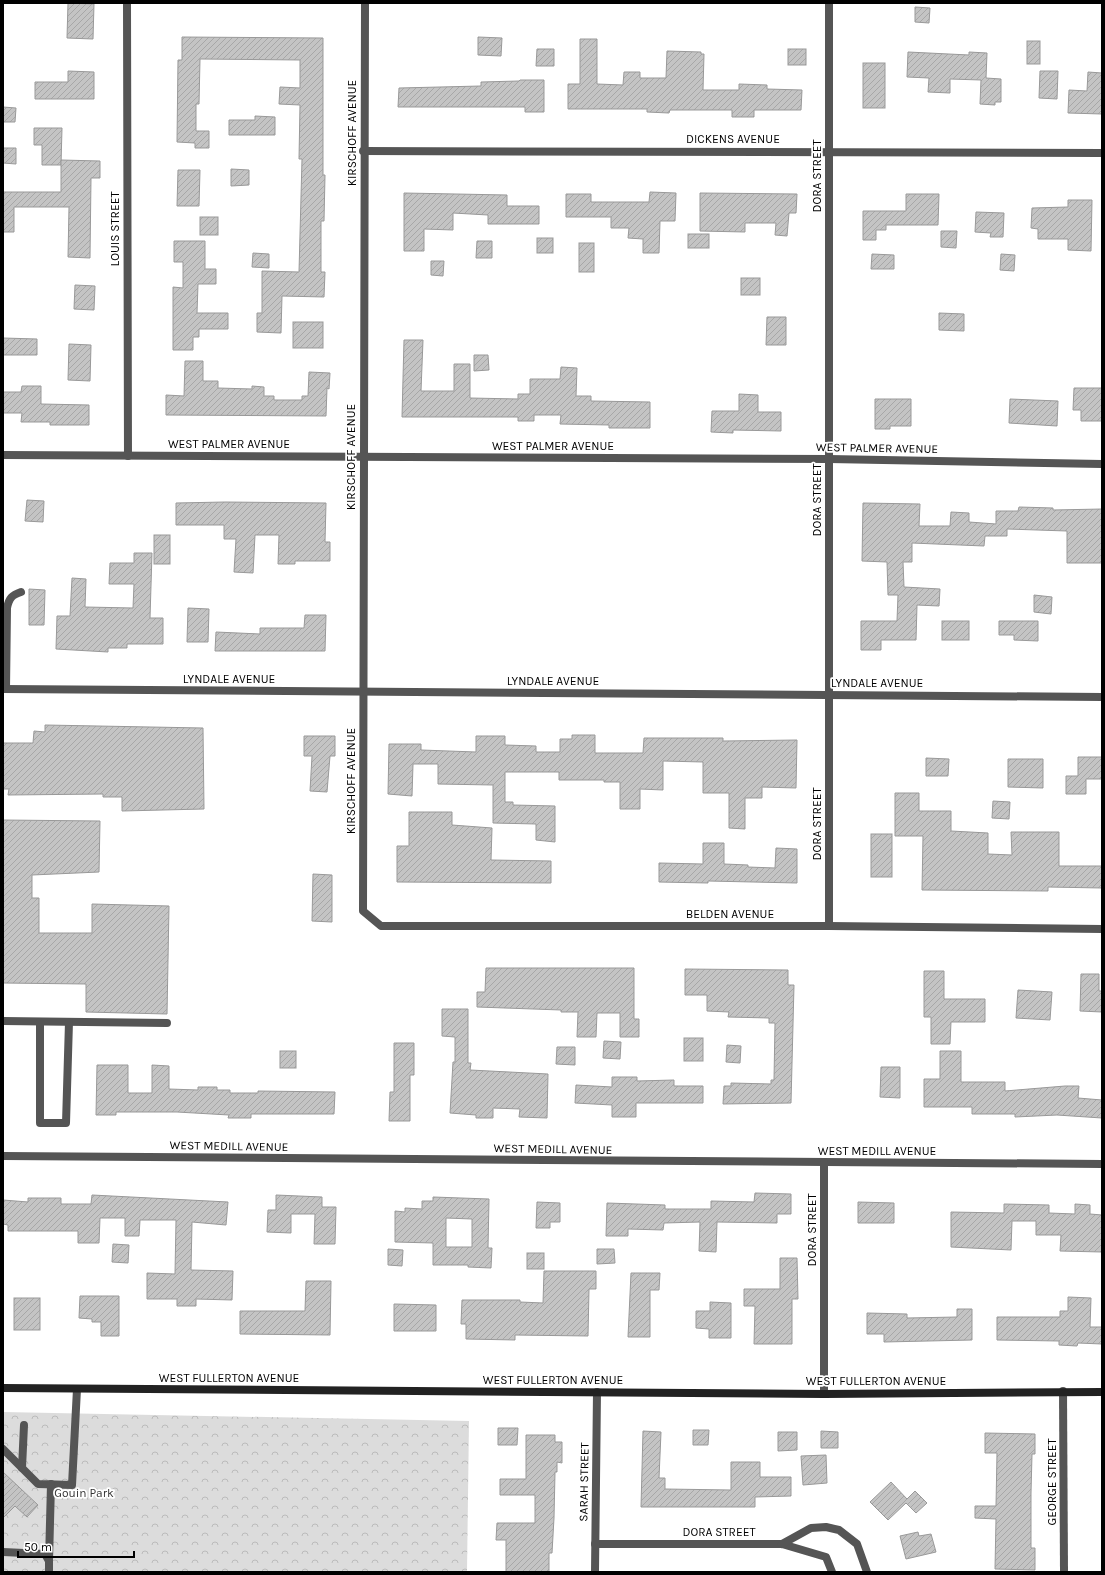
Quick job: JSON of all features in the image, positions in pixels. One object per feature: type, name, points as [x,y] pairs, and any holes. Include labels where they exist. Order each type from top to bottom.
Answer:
[{"type":"street","name":"LOUIS STREET","points":[[127,3],[128,456]]},
{"type":"street","name":"KIRSCHOFF AVENUE","points":[[363,911],[363,151],[365,3]]},
{"type":"street","name":"DORA STREET","points":[[829,3],[829,926]]},
{"type":"street","name":"DICKENS AVENUE","points":[[363,151],[1102,153]]},
{"type":"street","name":"WEST PALMER AVENUE","points":[[3,455],[829,459],[1102,464]]},
{"type":"street","points":[[4,689],[7,608],[9,599],[14,594],[21,592]]},
{"type":"street","name":"LYNDALE AVENUE","points":[[4,689],[1102,697]]},
{"type":"street","name":"BELDEN AVENUE","points":[[363,911],[381,926],[829,926],[1102,930]]},
{"type":"street","points":[[3,1021],[167,1023]]},
{"type":"street","points":[[40,1022],[40,1123],[66,1123],[69,1022]]},
{"type":"street","name":"WEST MEDILL AVENUE","points":[[3,1156],[1102,1164]]},
{"type":"street","name":"DORA STREET","points":[[824,1163],[824,1394]]},
{"type":"street","name":"WEST FULLERTON AVENUE","points":[[3,1388],[824,1394],[1063,1391],[1102,1392]]},
{"type":"street","points":[[3,1449],[38,1484],[72,1484],[77,1389]]},
{"type":"street","name":"GEORGE STREET","points":[[1063,1391],[1064,1572]]},
{"type":"street","name":"SARAH STREET","points":[[595,1572],[597,1392]]},
{"type":"street","points":[[22,1468],[24,1425]]},
{"type":"street","points":[[49,1572],[47,1557],[51,1484]]},
{"type":"street","points":[[782,1544],[810,1528],[826,1527],[839,1530],[857,1544],[867,1572]]},
{"type":"street","name":"DORA STREET","points":[[595,1544],[782,1544],[826,1557],[832,1572]]},
{"type":"street","points":[[3,1552],[47,1557]]},
{"type":"green space","name":"Gouin Park","points":[[3,1412],[469,1421],[467,1572],[3,1572]]},
{"type":"building","points":[[68,3],[94,4],[93,39],[67,38]]},
{"type":"building","points":[[915,7],[930,8],[929,23],[915,22]]},
{"type":"building","points":[[182,37],[323,38],[323,175],[325,175],[324,221],[321,221],[321,272],[325,272],[324,297],[282,296],[281,333],[257,332],[257,313],[262,313],[262,271],[299,272],[302,159],[299,159],[300,105],[279,104],[280,87],[300,88],[300,60],[200,59],[199,104],[196,104],[196,131],[209,131],[209,148],[195,148],[195,143],[177,142],[178,60],[182,60]]},
{"type":"building","points":[[478,37],[502,38],[501,56],[478,55]]},
{"type":"building","points":[[580,39],[597,39],[597,84],[623,85],[624,72],[640,72],[640,78],[666,78],[667,51],[701,52],[701,54],[704,54],[703,90],[739,90],[739,84],[767,85],[767,89],[802,90],[801,110],[754,110],[754,117],[732,117],[732,110],[670,110],[669,113],[647,112],[647,109],[568,109],[568,84],[580,84]]},
{"type":"building","points":[[1027,41],[1040,41],[1040,64],[1027,64]]},
{"type":"building","points":[[537,49],[554,49],[554,66],[536,66]]},
{"type":"building","points":[[788,49],[806,49],[806,65],[788,65]]},
{"type":"building","points":[[908,52],[969,55],[969,52],[987,53],[986,78],[1001,79],[1001,102],[995,102],[995,105],[980,104],[981,80],[950,79],[950,93],[928,92],[929,78],[907,77]]},
{"type":"building","points":[[863,63],[885,63],[885,108],[863,108]]},
{"type":"building","points":[[68,71],[94,72],[94,99],[35,99],[35,82],[68,82]]},
{"type":"building","points":[[1040,71],[1058,71],[1057,99],[1039,98]]},
{"type":"building","points":[[1088,72],[1102,73],[1102,114],[1068,113],[1069,90],[1087,91]]},
{"type":"building","points":[[544,80],[544,112],[525,112],[525,107],[398,107],[399,88],[481,86],[481,82]]},
{"type":"building","points":[[3,107],[16,108],[15,122],[3,122]]},
{"type":"building","points":[[255,116],[275,117],[275,135],[229,135],[229,120],[255,120]]},
{"type":"building","points":[[34,128],[62,128],[61,165],[42,165],[42,145],[34,145]]},
{"type":"building","points":[[3,148],[16,148],[16,164],[3,163]]},
{"type":"building","points":[[61,160],[100,161],[100,178],[91,178],[90,258],[68,257],[69,207],[14,207],[14,232],[3,232],[3,192],[61,192]]},
{"type":"building","points":[[231,169],[249,170],[249,185],[231,186]]},
{"type":"building","points":[[178,170],[200,170],[199,206],[177,206]]},
{"type":"building","points":[[650,192],[676,193],[675,221],[660,221],[659,253],[643,253],[643,239],[628,238],[629,228],[611,228],[611,217],[566,217],[566,194],[591,194],[591,202],[649,202]]},
{"type":"building","points":[[404,193],[507,195],[507,206],[539,206],[539,224],[488,224],[488,215],[453,213],[453,230],[424,229],[424,251],[404,251]]},
{"type":"building","points":[[700,193],[797,194],[796,213],[789,213],[787,236],[775,235],[776,223],[745,223],[745,232],[700,231]]},
{"type":"building","points":[[906,194],[939,194],[938,225],[886,225],[886,230],[876,230],[876,240],[863,240],[863,211],[906,211]]},
{"type":"building","points":[[1068,200],[1092,200],[1091,251],[1068,250],[1068,239],[1038,239],[1038,229],[1031,228],[1032,208],[1068,207]]},
{"type":"building","points":[[976,212],[1004,213],[1003,237],[990,237],[991,233],[975,232]]},
{"type":"building","points":[[200,217],[218,217],[218,235],[200,235]]},
{"type":"building","points":[[941,231],[957,231],[956,248],[941,247]]},
{"type":"building","points":[[688,234],[709,234],[709,248],[688,248]]},
{"type":"building","points":[[537,238],[553,238],[553,253],[537,253]]},
{"type":"building","points":[[174,241],[205,241],[205,269],[216,269],[216,284],[198,284],[197,313],[228,313],[228,329],[199,329],[199,337],[193,337],[193,350],[173,350],[173,287],[183,288],[183,262],[174,262]]},
{"type":"building","points":[[477,241],[492,241],[492,258],[476,258]]},
{"type":"building","points":[[579,243],[594,243],[594,272],[579,272]]},
{"type":"building","points":[[253,253],[269,254],[269,268],[252,267]]},
{"type":"building","points":[[872,254],[894,255],[894,269],[871,269]]},
{"type":"building","points":[[1001,254],[1015,255],[1014,271],[1000,270]]},
{"type":"building","points":[[431,261],[444,261],[443,276],[431,275]]},
{"type":"building","points":[[741,278],[760,278],[760,295],[741,295]]},
{"type":"building","points":[[75,285],[95,286],[94,310],[74,309]]},
{"type":"building","points":[[939,313],[964,314],[964,331],[939,330]]},
{"type":"building","points":[[767,317],[786,317],[786,345],[766,345]]},
{"type":"building","points":[[293,322],[323,322],[323,348],[293,348]]},
{"type":"building","points":[[3,338],[37,339],[37,355],[3,355]]},
{"type":"building","points":[[404,340],[423,340],[421,391],[454,391],[454,364],[470,364],[470,398],[518,399],[518,394],[530,394],[530,379],[560,379],[561,367],[577,368],[576,396],[591,396],[591,401],[650,402],[650,428],[609,428],[609,425],[560,424],[561,415],[534,415],[534,421],[518,421],[518,417],[402,417]]},
{"type":"building","points":[[69,344],[91,345],[90,381],[68,380]]},
{"type":"building","points":[[474,355],[488,355],[489,370],[474,371]]},
{"type":"building","points":[[185,361],[203,361],[203,381],[218,381],[218,388],[252,389],[252,386],[264,387],[264,396],[274,396],[274,400],[302,400],[302,396],[308,396],[309,372],[330,373],[329,389],[327,388],[326,416],[166,415],[166,395],[184,396]]},
{"type":"building","points":[[22,386],[41,386],[41,404],[89,405],[89,425],[50,425],[50,422],[21,422],[22,413],[3,413],[3,392],[21,392]]},
{"type":"building","points":[[1074,388],[1102,388],[1102,421],[1081,421],[1081,410],[1073,410]]},
{"type":"building","points":[[739,394],[758,395],[758,412],[781,412],[781,431],[733,430],[733,433],[711,432],[712,411],[739,411]]},
{"type":"building","points":[[875,399],[911,399],[911,426],[890,426],[890,429],[875,429]]},
{"type":"building","points":[[1010,399],[1058,401],[1057,426],[1009,423]]},
{"type":"building","points":[[27,500],[44,501],[43,522],[25,521]]},
{"type":"building","points":[[176,503],[326,503],[325,542],[330,542],[330,561],[295,561],[295,564],[278,564],[279,535],[255,535],[253,573],[234,572],[236,539],[224,539],[224,525],[176,525]]},
{"type":"building","points":[[863,503],[920,504],[919,526],[950,526],[951,512],[969,513],[969,522],[996,524],[996,511],[1018,511],[1019,507],[1053,508],[1053,510],[1102,509],[1102,563],[1067,563],[1067,531],[1007,529],[1007,536],[985,536],[984,546],[912,543],[912,562],[903,562],[904,587],[940,589],[939,606],[917,605],[916,640],[881,640],[881,650],[861,650],[861,621],[897,621],[898,595],[888,595],[887,562],[862,561]]},
{"type":"building","points":[[154,535],[170,535],[170,564],[154,564]]},
{"type":"building","points":[[134,553],[152,553],[150,618],[163,618],[163,644],[127,644],[127,648],[108,648],[108,652],[56,649],[57,616],[70,616],[72,578],[86,579],[85,607],[133,608],[134,584],[109,584],[110,563],[134,563]]},
{"type":"building","points":[[29,589],[45,590],[44,625],[29,625]]},
{"type":"building","points":[[1034,595],[1052,597],[1051,614],[1034,612]]},
{"type":"building","points":[[188,608],[209,609],[208,642],[187,642]]},
{"type":"building","points":[[305,615],[326,615],[325,651],[215,651],[216,632],[260,634],[260,628],[304,628]]},
{"type":"building","points":[[942,621],[969,621],[969,640],[942,640]]},
{"type":"building","points":[[999,621],[1038,621],[1038,641],[1014,640],[1014,635],[999,635]]},
{"type":"building","points":[[45,725],[203,728],[204,809],[122,811],[122,797],[103,797],[103,794],[8,795],[9,789],[3,789],[3,743],[33,743],[34,731],[45,732]]},
{"type":"building","points":[[572,735],[595,735],[595,753],[643,753],[644,738],[723,738],[723,741],[797,740],[796,788],[762,787],[762,798],[745,798],[745,829],[729,828],[729,793],[703,793],[703,762],[663,761],[663,790],[640,789],[640,809],[620,809],[620,782],[604,782],[604,780],[559,780],[559,772],[505,772],[505,802],[513,802],[513,805],[555,806],[555,842],[536,840],[536,824],[493,823],[493,785],[438,784],[438,764],[413,764],[412,796],[388,794],[389,744],[421,744],[421,750],[476,752],[476,736],[505,736],[505,745],[536,746],[536,752],[560,752],[560,739],[572,739]]},
{"type":"building","points":[[304,736],[335,736],[335,756],[330,756],[327,792],[310,791],[312,756],[304,756]]},
{"type":"building","points":[[1078,757],[1102,757],[1102,779],[1086,779],[1086,794],[1066,794],[1066,776],[1078,776]]},
{"type":"building","points":[[926,758],[949,759],[948,776],[926,776]]},
{"type":"building","points":[[1008,759],[1043,759],[1043,788],[1008,787]]},
{"type":"building","points":[[895,793],[919,793],[919,811],[951,811],[951,831],[988,833],[988,854],[1012,855],[1011,832],[1059,832],[1059,866],[1102,866],[1102,888],[1048,887],[1048,891],[922,890],[923,836],[895,836]]},
{"type":"building","points":[[993,801],[1010,802],[1009,819],[992,818]]},
{"type":"building","points":[[409,812],[452,812],[452,825],[492,828],[491,860],[551,861],[551,883],[397,882],[397,846],[409,846]]},
{"type":"building","points":[[3,820],[100,821],[99,872],[32,875],[32,898],[39,898],[39,933],[92,933],[92,904],[169,906],[167,1014],[86,1012],[86,984],[3,983]]},
{"type":"building","points":[[871,834],[892,834],[892,877],[871,877]]},
{"type":"building","points":[[703,843],[724,843],[724,864],[748,865],[748,867],[775,868],[776,848],[797,849],[797,883],[708,881],[708,883],[659,882],[659,863],[703,864]]},
{"type":"building","points":[[313,874],[332,875],[332,922],[312,921]]},
{"type":"building","points":[[486,968],[634,968],[634,1019],[639,1019],[639,1037],[620,1037],[620,1013],[597,1013],[596,1037],[577,1037],[578,1012],[477,1007],[477,992],[485,992]]},
{"type":"building","points":[[685,969],[788,970],[788,985],[794,985],[791,1103],[723,1104],[724,1086],[731,1086],[731,1083],[771,1084],[771,1080],[774,1080],[775,1023],[769,1023],[769,1018],[728,1017],[729,1012],[707,1011],[707,995],[685,995]]},
{"type":"building","points":[[924,971],[944,971],[944,999],[985,999],[985,1022],[951,1022],[950,1044],[931,1044],[931,1017],[924,1017]]},
{"type":"building","points":[[1081,974],[1099,974],[1099,991],[1102,991],[1102,1012],[1080,1011]]},
{"type":"building","points":[[1018,990],[1052,992],[1050,1020],[1016,1018]]},
{"type":"building","points":[[442,1009],[468,1009],[468,1063],[471,1063],[470,1070],[548,1074],[547,1118],[519,1117],[520,1109],[493,1108],[493,1118],[476,1118],[476,1115],[450,1113],[453,1062],[455,1062],[455,1037],[442,1036]]},
{"type":"building","points":[[684,1038],[703,1038],[703,1061],[684,1061]]},
{"type":"building","points":[[604,1041],[621,1042],[620,1059],[603,1058]]},
{"type":"building","points":[[394,1043],[414,1043],[414,1075],[410,1075],[410,1121],[389,1121],[390,1092],[394,1092]]},
{"type":"building","points":[[727,1045],[741,1046],[740,1063],[726,1062]]},
{"type":"building","points":[[557,1047],[575,1047],[575,1065],[556,1064]]},
{"type":"building","points":[[280,1051],[296,1051],[296,1068],[280,1068]]},
{"type":"building","points":[[940,1051],[961,1051],[961,1082],[1005,1082],[1005,1091],[1079,1086],[1078,1098],[1102,1100],[1102,1118],[1057,1115],[1015,1117],[1015,1114],[972,1114],[972,1107],[924,1107],[924,1079],[940,1079]]},
{"type":"building","points":[[97,1065],[128,1065],[128,1093],[152,1093],[152,1065],[169,1066],[169,1089],[198,1090],[198,1087],[217,1087],[217,1090],[230,1090],[230,1093],[258,1093],[258,1091],[335,1092],[334,1114],[251,1114],[251,1118],[228,1118],[229,1115],[177,1112],[116,1112],[116,1115],[96,1115]]},
{"type":"building","points":[[881,1067],[900,1067],[900,1098],[880,1097]]},
{"type":"building","points":[[612,1077],[637,1077],[637,1081],[674,1080],[674,1086],[703,1086],[703,1103],[636,1103],[636,1117],[612,1117],[612,1105],[575,1103],[576,1085],[612,1087]]},
{"type":"building","points":[[755,1193],[791,1194],[791,1214],[777,1214],[777,1223],[717,1222],[716,1252],[699,1251],[700,1222],[664,1223],[663,1230],[628,1229],[628,1236],[606,1236],[607,1203],[665,1205],[665,1209],[711,1209],[711,1201],[754,1202]]},
{"type":"building","points":[[92,1195],[228,1202],[226,1225],[192,1222],[191,1270],[233,1271],[232,1300],[196,1299],[196,1306],[177,1306],[177,1299],[147,1299],[147,1273],[175,1274],[176,1220],[140,1220],[139,1236],[125,1236],[125,1218],[100,1218],[99,1243],[78,1243],[78,1231],[8,1231],[8,1225],[3,1224],[3,1200],[28,1202],[28,1198],[61,1198],[61,1204],[91,1204]]},
{"type":"building","points":[[276,1195],[322,1197],[322,1207],[336,1207],[335,1244],[314,1244],[315,1214],[291,1214],[291,1233],[267,1232],[268,1210],[276,1210]]},
{"type":"building","points":[[433,1197],[489,1199],[488,1248],[492,1248],[491,1268],[468,1267],[468,1265],[433,1265],[433,1243],[395,1242],[395,1211],[405,1212],[405,1208],[422,1209],[422,1201],[433,1201]],"holes":[[[446,1218],[472,1219],[472,1247],[446,1247]]]},
{"type":"building","points":[[537,1202],[560,1203],[560,1222],[550,1222],[550,1228],[536,1228]]},
{"type":"building","points":[[858,1202],[894,1203],[894,1223],[858,1223]]},
{"type":"building","points":[[1004,1204],[1049,1205],[1049,1213],[1075,1214],[1075,1204],[1090,1205],[1090,1214],[1102,1215],[1102,1252],[1060,1251],[1061,1235],[1036,1235],[1036,1221],[1012,1221],[1011,1250],[951,1247],[951,1212],[1004,1213]]},
{"type":"building","points":[[113,1244],[129,1245],[128,1263],[112,1262]]},
{"type":"building","points":[[388,1249],[403,1250],[402,1266],[388,1265]]},
{"type":"building","points":[[597,1249],[614,1249],[615,1263],[597,1264]]},
{"type":"building","points":[[527,1253],[544,1253],[544,1269],[527,1269]]},
{"type":"building","points":[[780,1258],[797,1258],[798,1299],[792,1299],[792,1344],[754,1344],[755,1306],[744,1306],[744,1289],[780,1289]]},
{"type":"building","points":[[544,1271],[596,1271],[596,1289],[589,1289],[588,1336],[515,1335],[515,1340],[466,1339],[466,1324],[461,1324],[462,1300],[520,1300],[520,1302],[543,1303]]},
{"type":"building","points":[[631,1273],[660,1273],[659,1290],[650,1290],[650,1337],[628,1337]]},
{"type":"building","points":[[306,1281],[331,1281],[330,1335],[240,1334],[240,1311],[305,1311]]},
{"type":"building","points":[[80,1296],[119,1296],[119,1336],[101,1336],[101,1322],[92,1322],[92,1319],[79,1318]]},
{"type":"building","points":[[1068,1297],[1091,1298],[1090,1327],[1102,1327],[1102,1344],[1078,1343],[1077,1346],[1059,1345],[1059,1341],[997,1340],[997,1317],[1060,1317],[1060,1311],[1068,1311]]},
{"type":"building","points":[[14,1298],[40,1298],[40,1330],[14,1330]]},
{"type":"building","points":[[710,1302],[731,1303],[731,1338],[709,1338],[709,1329],[696,1328],[696,1311],[710,1311]]},
{"type":"building","points":[[394,1304],[436,1305],[436,1331],[394,1331]]},
{"type":"building","points":[[957,1309],[972,1309],[972,1340],[884,1342],[884,1334],[867,1334],[867,1313],[907,1314],[907,1318],[957,1317]]},
{"type":"building","points":[[498,1428],[518,1428],[517,1445],[498,1445]]},
{"type":"building","points":[[693,1430],[709,1430],[708,1445],[693,1445]]},
{"type":"building","points":[[643,1431],[661,1432],[659,1478],[665,1478],[665,1489],[731,1490],[731,1462],[760,1462],[760,1477],[791,1477],[791,1496],[755,1497],[755,1507],[641,1507]]},
{"type":"building","points":[[821,1431],[838,1432],[838,1448],[821,1448]]},
{"type":"building","points":[[778,1432],[797,1432],[797,1450],[778,1451]]},
{"type":"building","points":[[985,1433],[1035,1434],[1035,1454],[1032,1454],[1031,1548],[1035,1548],[1035,1570],[995,1569],[996,1519],[975,1518],[975,1506],[996,1506],[997,1453],[985,1453]]},
{"type":"building","points":[[526,1435],[555,1435],[555,1442],[562,1442],[562,1463],[557,1462],[557,1472],[555,1472],[552,1553],[549,1553],[549,1572],[506,1572],[506,1540],[496,1540],[497,1523],[535,1523],[535,1495],[500,1495],[500,1479],[526,1479]]},
{"type":"building","points":[[826,1455],[827,1483],[803,1485],[801,1456]]},
{"type":"building","points":[[3,1472],[38,1505],[27,1517],[15,1506],[3,1518]]},
{"type":"building","points":[[891,1482],[907,1499],[915,1491],[927,1503],[916,1513],[906,1503],[888,1520],[870,1502]]},
{"type":"building","points":[[918,1532],[919,1536],[931,1534],[936,1552],[906,1559],[900,1536]]}]
